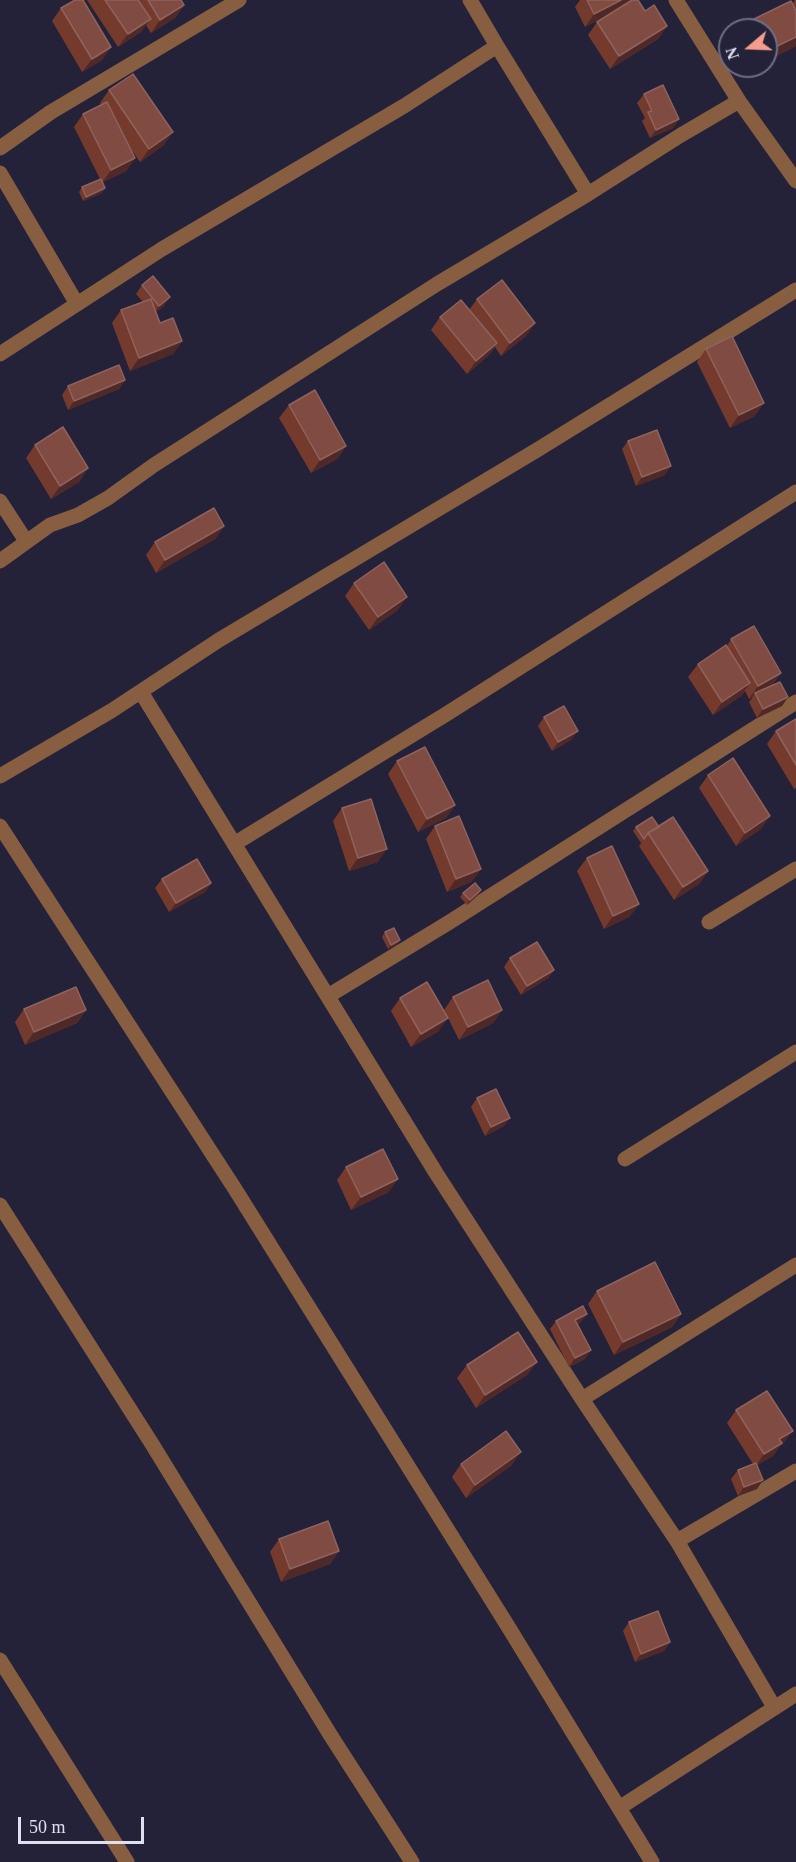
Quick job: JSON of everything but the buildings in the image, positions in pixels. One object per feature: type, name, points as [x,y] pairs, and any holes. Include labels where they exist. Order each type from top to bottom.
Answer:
[{"type":"street","points":[[0,148],[51,112],[239,0]]},
{"type":"street","points":[[470,0],[588,194]]},
{"type":"street","points":[[676,0],[739,101],[796,181]]},
{"type":"street","points":[[0,354],[162,249],[404,106],[496,46]]},
{"type":"street","points":[[0,561],[50,525],[78,515],[100,503],[154,465],[437,284],[739,101]]},
{"type":"street","points":[[0,173],[77,304]]},
{"type":"street","points":[[0,776],[141,692],[219,640],[537,450],[796,290]]},
{"type":"street","points":[[234,844],[448,713],[796,492]]},
{"type":"street","points":[[0,501],[27,542]]},
{"type":"street","points":[[141,692],[436,1173],[677,1541],[774,1707]]},
{"type":"street","points":[[328,996],[469,910],[796,702]]},
{"type":"street","points":[[0,826],[235,1189],[652,1862]]},
{"type":"street","points":[[709,922],[796,869]]},
{"type":"street","points":[[626,1159],[796,1052]]},
{"type":"street","points":[[0,1205],[152,1444],[331,1736],[412,1862]]},
{"type":"street","points":[[582,1399],[796,1265]]},
{"type":"street","points":[[677,1541],[796,1471]]},
{"type":"street","points":[[0,1660],[127,1862]]},
{"type":"street","points":[[619,1808],[796,1694]]}]
